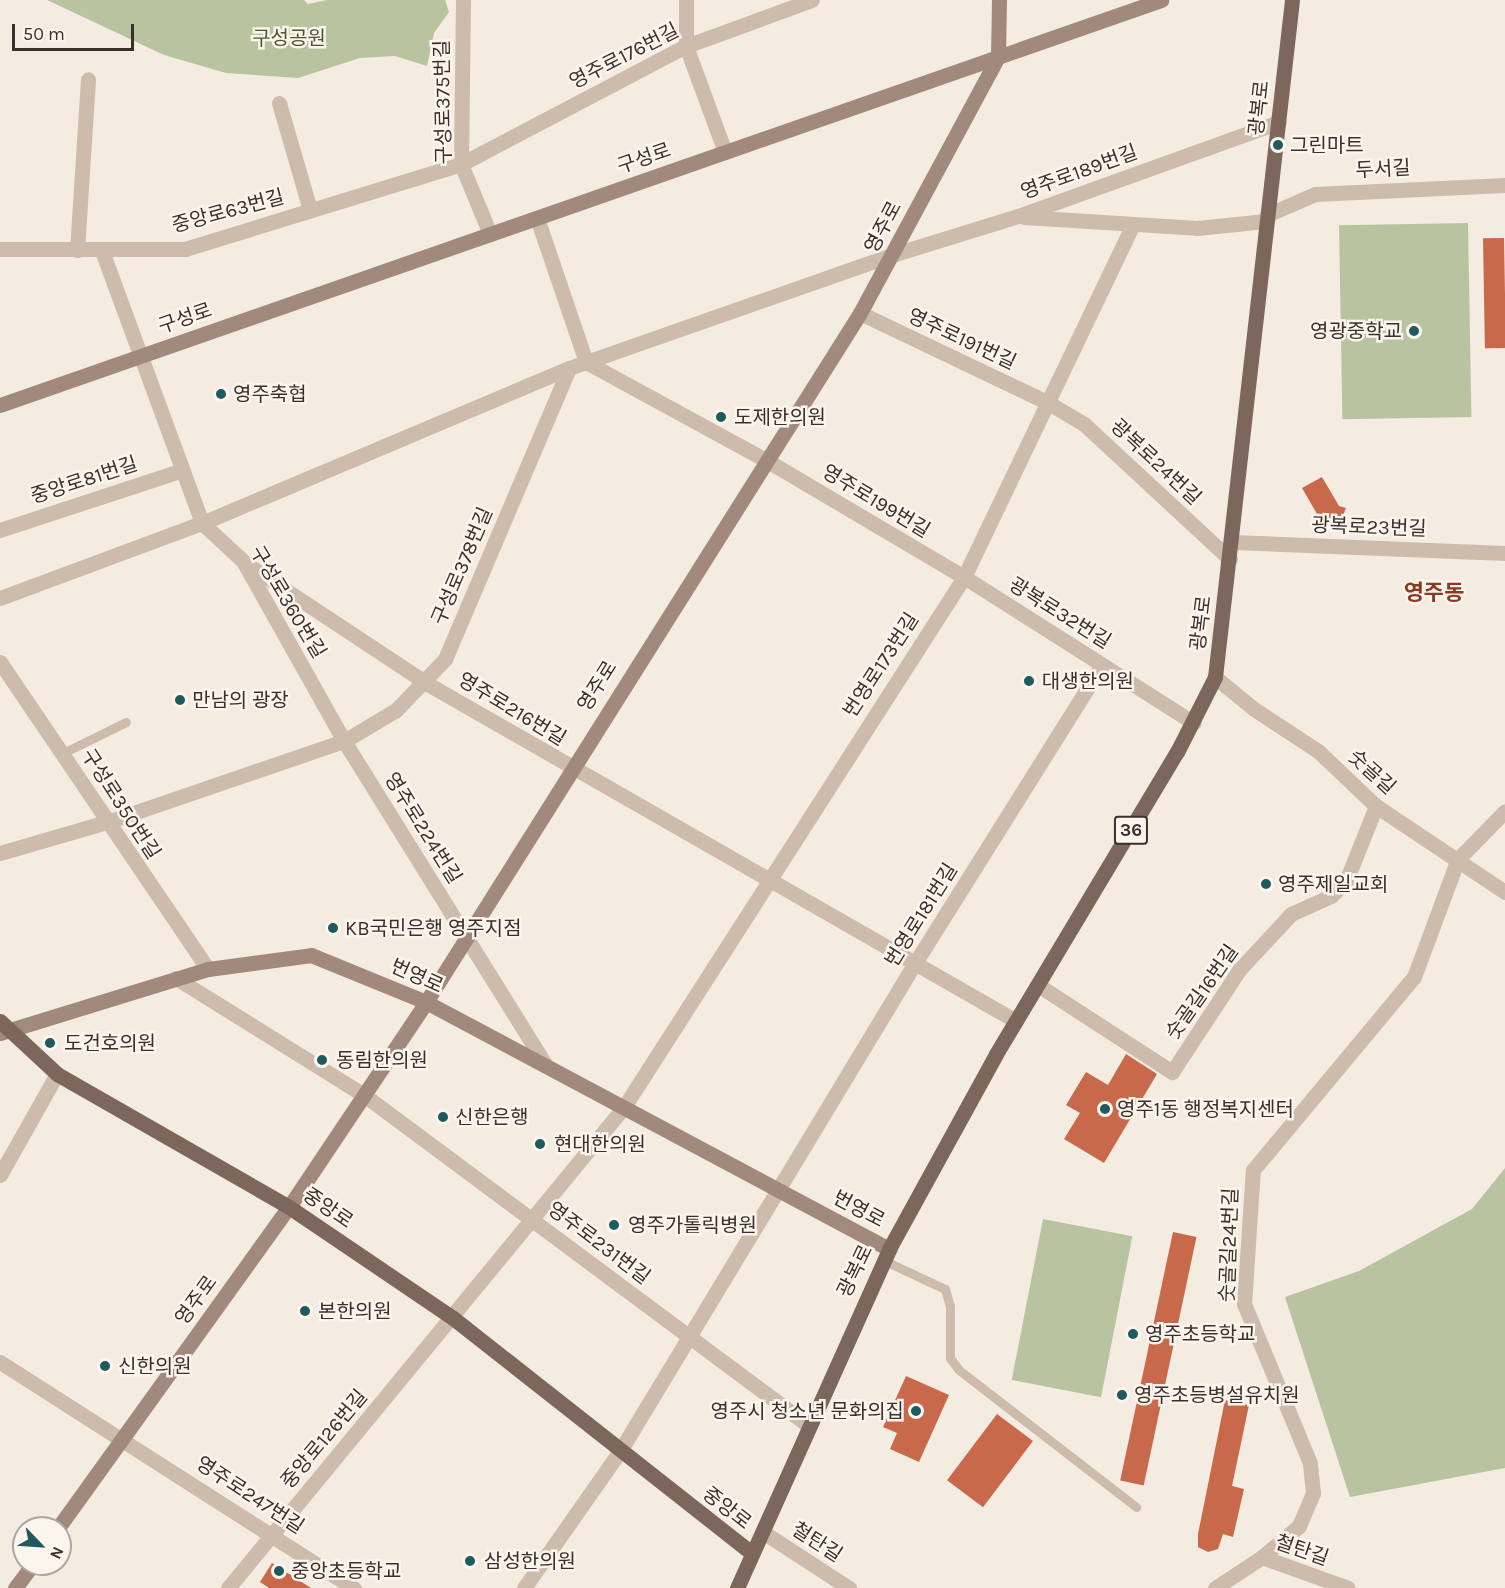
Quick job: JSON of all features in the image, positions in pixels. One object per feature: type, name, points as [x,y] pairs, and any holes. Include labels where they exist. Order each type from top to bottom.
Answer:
[{"type":"main road","name":"광복로","points":[[737,1588],[886,1255],[1016,1020],[1194,723],[1215,677],[1292,0]]},
{"type":"main road","name":"중앙로","points":[[3,1028],[57,1074],[290,1207],[453,1318],[752,1553]]},
{"type":"street","name":"구성로375번길","points":[[463,0],[461,164],[490,234]]},
{"type":"street","points":[[686,0],[686,46],[725,152]]},
{"type":"street","name":"영주로176번길","points":[[461,164],[686,46],[812,0]]},
{"type":"street","name":"영주로","points":[[67,1516],[290,1207],[426,1002],[571,768],[860,313],[998,57],[999,0]]},
{"type":"street","name":"구성로","points":[[0,405],[1161,0]]},
{"type":"street","points":[[76,250],[88,79]]},
{"type":"street","points":[[279,103],[310,210]]},
{"type":"street","name":"영주로189번길","points":[[0,598],[202,523],[586,362],[892,255],[1018,216],[1279,122]]},
{"type":"street","name":"중앙로63번길","points":[[0,249],[102,251],[184,249],[461,164]]},
{"type":"street","name":"두서길","points":[[1267,218],[1315,194],[1504,185]]},
{"type":"street","points":[[1018,216],[1197,228],[1267,218]]},
{"type":"street","points":[[537,218],[586,362],[766,460]]},
{"type":"street","name":"번영로173번길","points":[[624,1107],[767,879],[964,577],[1133,224]]},
{"type":"street","name":"구성로","points":[[102,251],[141,356]]},
{"type":"street","name":"영주로191번길","points":[[860,313],[1047,402]]},
{"type":"street","name":"구성로360번길","points":[[141,356],[202,523],[243,561],[344,741]]},
{"type":"street","name":"구성로378번길","points":[[0,853],[107,822],[344,741],[396,710],[426,683],[445,659],[570,368]]},
{"type":"street","name":"광복로24번길","points":[[1047,402],[1084,424],[1230,559]]},
{"type":"street","name":"영주로199번길","points":[[766,460],[964,577]]},
{"type":"street","name":"중앙로81번길","points":[[0,530],[182,470]]},
{"type":"street","name":"광복로23번길","points":[[1232,542],[1505,553]]},
{"type":"street","name":"영주로216번길","points":[[243,561],[426,683],[571,768],[1016,1020]]},
{"type":"street","name":"광복로32번길","points":[[964,577],[1194,723]]},
{"type":"street","name":"구성로350번길","points":[[0,662],[208,969]]},
{"type":"street","name":"번영로181번길","points":[[777,1189],[915,963],[1102,665]]},
{"type":"street","name":"숫골길","points":[[1215,677],[1254,709],[1318,751],[1376,806],[1505,892]]},
{"type":"street","name":"영주로224번길","points":[[344,741],[467,937]]},
{"type":"street","name":"숫골길16번길","points":[[1038,985],[1172,1072],[1239,970],[1291,914],[1332,896],[1346,881],[1376,806]]},
{"type":"street","points":[[1458,859],[1505,811]]},
{"type":"street","name":"숫골길24번길","points":[[1262,1557],[1299,1526],[1314,1493],[1310,1463],[1244,1304],[1253,1170],[1414,976],[1458,859]]},
{"type":"street","points":[[467,937],[546,1066]]},
{"type":"street","name":"번영로","points":[[3,1028],[208,969],[311,955],[426,1002],[777,1189],[886,1255]]},
{"type":"street","points":[[176,978],[364,1095]]},
{"type":"street","points":[[0,1175],[57,1074]]},
{"type":"street","name":"영주로231번길","points":[[364,1095],[808,1425]]},
{"type":"street","points":[[453,1318],[624,1107]]},
{"type":"street","points":[[524,1588],[620,1451],[777,1189]]},
{"type":"street","name":"중앙로126번길","points":[[228,1588],[453,1318]]},
{"type":"street","name":"영주로247번길","points":[[0,1362],[124,1437],[354,1588]]},
{"type":"street","name":"철탄길","points":[[763,1532],[849,1588]]},
{"type":"street","name":"철탄길","points":[[1216,1588],[1262,1557],[1348,1588]]},
{"type":"lane","points":[[63,753],[126,722]]},
{"type":"lane","points":[[886,1255],[945,1289],[950,1305],[950,1358],[959,1370],[1136,1507]]},
{"type":"green space","name":"구성공원","points":[[47,0],[304,0],[308,4],[327,0],[445,0],[449,12],[434,33],[427,66],[395,56],[360,58],[298,78],[226,73],[164,55]]},
{"type":"green space","points":[[1468,223],[1471,417],[1342,419],[1339,225]]},
{"type":"green space","points":[[1505,1168],[1505,1468],[1350,1497],[1285,1297],[1359,1271],[1472,1209]]},
{"type":"green space","points":[[1043,1219],[1132,1236],[1101,1397],[1012,1380]]},
{"type":"building","points":[[1483,238],[1504,238],[1505,348],[1485,348]]},
{"type":"building","points":[[1322,477],[1339,506],[1346,508],[1338,528],[1324,526],[1302,488]]},
{"type":"building","name":"영주1동 행정복지센터","points":[[1126,1054],[1157,1074],[1104,1163],[1064,1139],[1080,1113],[1066,1105],[1086,1072],[1108,1085]]},
{"type":"building","points":[[1173,1232],[1196,1237],[1144,1485],[1120,1480]]},
{"type":"building","name":"영주시 청소년 문화의집","points":[[906,1376],[949,1395],[919,1462],[890,1449],[897,1433],[883,1427]]},
{"type":"building","points":[[1225,1400],[1249,1405],[1232,1486],[1244,1489],[1233,1537],[1223,1534],[1218,1549],[1208,1552],[1198,1547],[1198,1534]]},
{"type":"building","points":[[997,1414],[1033,1441],[983,1507],[947,1480]]},
{"type":"building","points":[[272,1563],[311,1588],[269,1588],[260,1582]]},
{"type":"place","name":"그린마트","points":[[1278,145]]},
{"type":"place","name":"영광중학교","points":[[1414,331]]},
{"type":"place","name":"영주축협","points":[[221,394]]},
{"type":"place","name":"도제한의원","points":[[721,417]]},
{"type":"place","name":"대생한의원","points":[[1029,681]]},
{"type":"place","name":"만남의 광장","points":[[180,700]]},
{"type":"place","name":"영주제일교회","points":[[1266,884]]},
{"type":"place","name":"KB국민은행 영주지점","points":[[333,928]]},
{"type":"place","name":"도건호의원","points":[[50,1043]]},
{"type":"place","name":"동림한의원","points":[[322,1060]]},
{"type":"place","name":"영주1동 행정복지센터","points":[[1105,1109]]},
{"type":"place","name":"신한은행","points":[[443,1117]]},
{"type":"place","name":"현대한의원","points":[[540,1144]]},
{"type":"place","name":"영주가톨릭병원","points":[[614,1225]]},
{"type":"place","name":"본한의원","points":[[305,1311]]},
{"type":"place","name":"영주초등학교","points":[[1133,1334]]},
{"type":"place","name":"신한의원","points":[[105,1366]]},
{"type":"place","name":"영주초등병설유치원","points":[[1122,1395]]},
{"type":"place","name":"영주시 청소년 문화의집","points":[[916,1411]]},
{"type":"place","name":"삼성한의원","points":[[470,1561]]},
{"type":"place","name":"중앙초등학교","points":[[279,1571]]},
{"type":"district","name":"영주동","points":[[1434,594]]}]
